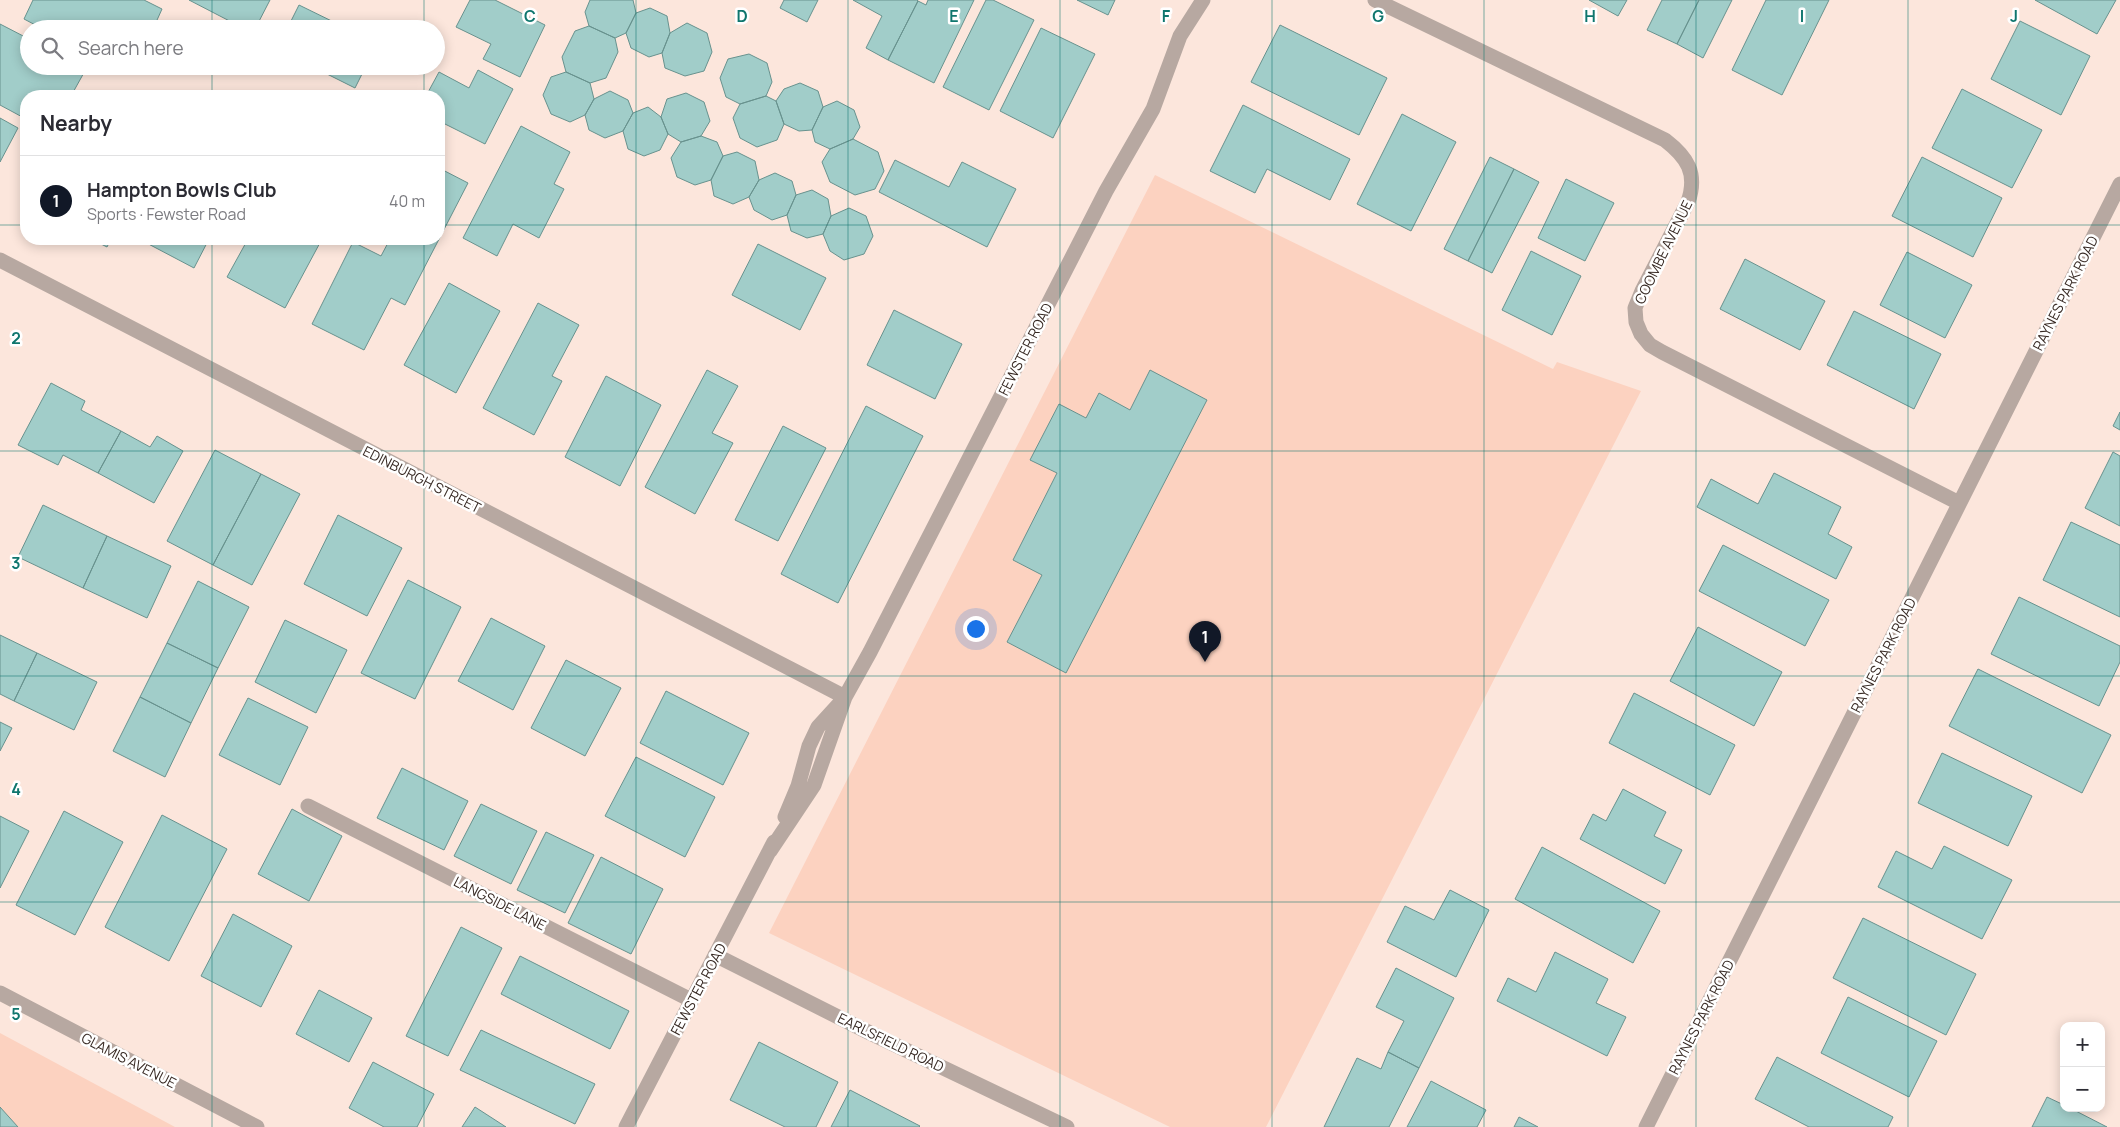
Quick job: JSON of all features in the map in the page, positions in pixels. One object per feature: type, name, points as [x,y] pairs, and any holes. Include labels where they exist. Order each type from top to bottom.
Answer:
[{"type":"street","name":"FEWSTER ROAD","points":[[626,1127],[770,851],[798,786],[809,746],[818,727],[845,697],[870,652],[1106,191],[1153,109],[1180,36],[1203,0]]},
{"type":"street","name":"COOMBE AVENUE","points":[[1375,0],[1665,140],[1679,151],[1688,165],[1692,177],[1692,190],[1688,202],[1635,308],[1636,322],[1641,334],[1650,345],[1662,352],[1959,503]]},
{"type":"street","name":"RAYNES PARK ROAD","points":[[1646,1127],[2120,184]]},
{"type":"street","name":"EDINBURGH STREET","points":[[0,260],[845,697]]},
{"type":"street","name":"LANGSIDE LANE","points":[[308,806],[691,1000]]},
{"type":"street","name":"EARLSFIELD ROAD","points":[[715,955],[866,1031],[1067,1127]]},
{"type":"street","name":"GLAMIS AVENUE","points":[[0,993],[257,1127]]},
{"type":"shaded area","points":[[1155,175],[1553,369],[1557,362],[1641,391],[1266,1127],[1170,1127],[769,933]]},
{"type":"shaded area","points":[[0,1033],[175,1127],[0,1127]]},
{"type":"building","points":[[33,0],[144,0],[162,9],[157,20],[24,19]]},
{"type":"building","points":[[189,0],[270,0],[260,20],[228,20]]},
{"type":"building","points":[[470,0],[495,0],[545,25],[520,77],[483,59],[491,44],[456,27]]},
{"type":"building","points":[[590,0],[633,0],[636,13],[626,33],[615,38],[589,26],[585,12]]},
{"type":"building","points":[[784,0],[818,0],[807,22],[780,8]]},
{"type":"building","points":[[853,0],[917,0],[888,60],[866,48],[882,16]]},
{"type":"building","points":[[928,0],[974,0],[934,83],[888,60],[918,1],[926,5]]},
{"type":"building","points":[[986,0],[993,0],[1034,20],[989,110],[943,87]]},
{"type":"building","points":[[1077,0],[1115,0],[1108,15]]},
{"type":"building","points":[[1589,0],[1627,0],[1618,16]]},
{"type":"building","points":[[1662,0],[1699,0],[1677,44],[1647,30]]},
{"type":"building","points":[[1699,0],[1732,0],[1703,58],[1677,44]]},
{"type":"building","points":[[1766,0],[1829,0],[1782,95],[1732,70]]},
{"type":"building","points":[[2035,0],[2116,0],[2097,34]]},
{"type":"building","points":[[299,5],[330,20],[292,20]]},
{"type":"building","points":[[650,8],[667,16],[670,33],[662,53],[649,57],[631,48],[626,33],[636,13]]},
{"type":"building","points":[[2020,21],[2090,56],[2061,115],[1991,79]]},
{"type":"building","points":[[687,23],[707,33],[712,52],[704,71],[685,76],[665,68],[662,53],[670,33]]},
{"type":"building","points":[[0,24],[20,34],[20,75],[83,75],[74,90],[20,90],[20,116],[0,105]]},
{"type":"building","points":[[1280,25],[1387,78],[1359,135],[1251,82]]},
{"type":"building","points":[[589,26],[615,38],[618,52],[606,78],[590,83],[566,72],[562,57],[575,31]]},
{"type":"building","points":[[1041,28],[1095,54],[1053,138],[1000,111]]},
{"type":"building","points":[[749,54],[767,63],[772,82],[766,96],[740,104],[726,97],[720,78],[728,59]]},
{"type":"building","points":[[478,70],[513,89],[485,144],[445,124],[445,90],[429,90],[437,75],[445,75],[469,88]]},
{"type":"building","points":[[566,72],[590,83],[594,99],[585,115],[570,122],[551,114],[543,95],[551,77]]},
{"type":"building","points":[[329,75],[362,75],[355,88]]},
{"type":"building","points":[[800,83],[818,91],[823,107],[812,130],[799,131],[784,124],[776,101],[784,89]]},
{"type":"building","points":[[1962,89],[2042,130],[2012,188],[1932,148]]},
{"type":"building","points":[[610,91],[628,100],[633,113],[623,131],[605,138],[589,130],[585,115],[594,99]]},
{"type":"building","points":[[686,93],[704,102],[710,121],[701,136],[681,142],[668,134],[661,117],[667,99]]},
{"type":"building","points":[[766,96],[776,101],[784,124],[777,140],[757,147],[740,138],[733,118],[740,104]]},
{"type":"building","points":[[837,101],[854,110],[860,127],[853,139],[830,149],[815,142],[812,130],[823,107]]},
{"type":"building","points":[[1243,105],[1350,159],[1330,200],[1267,169],[1255,193],[1210,171]]},
{"type":"building","points":[[648,107],[661,117],[668,134],[660,150],[644,156],[628,149],[623,131],[633,113]]},
{"type":"building","points":[[1402,114],[1456,142],[1411,231],[1357,204]]},
{"type":"building","points":[[0,118],[18,128],[0,162]]},
{"type":"building","points":[[521,126],[570,152],[554,184],[564,189],[539,238],[513,224],[497,256],[463,238]]},
{"type":"building","points":[[701,136],[717,142],[723,156],[711,180],[695,185],[677,177],[671,158],[681,142]]},
{"type":"building","points":[[853,139],[878,152],[884,171],[875,189],[855,195],[830,182],[822,162],[830,149]]},
{"type":"building","points":[[737,152],[755,161],[759,180],[749,197],[733,204],[714,196],[711,180],[723,156]]},
{"type":"building","points":[[1490,157],[1514,169],[1468,261],[1444,249]]},
{"type":"building","points":[[1922,157],[2002,198],[1973,257],[1892,216]]},
{"type":"building","points":[[895,160],[949,187],[962,162],[1016,189],[987,247],[879,192]]},
{"type":"building","points":[[1514,169],[1539,182],[1492,273],[1468,261]]},
{"type":"building","points":[[445,171],[468,183],[445,228]]},
{"type":"building","points":[[775,173],[792,181],[796,195],[787,215],[772,220],[754,210],[749,197],[759,180]]},
{"type":"building","points":[[1566,179],[1614,203],[1585,261],[1538,238]]},
{"type":"building","points":[[812,190],[828,199],[831,216],[823,234],[807,238],[791,231],[787,215],[796,195]]},
{"type":"building","points":[[849,208],[866,216],[873,236],[864,254],[844,260],[830,251],[823,234],[831,216]]},
{"type":"building","points":[[758,244],[826,278],[800,330],[732,295]]},
{"type":"building","points":[[150,245],[206,245],[194,268]]},
{"type":"building","points":[[245,245],[319,245],[285,308],[227,277]]},
{"type":"building","points":[[352,245],[359,245],[381,256],[387,245],[436,245],[405,305],[391,298],[364,350],[312,324]]},
{"type":"building","points":[[1531,251],[1581,276],[1552,335],[1502,310]]},
{"type":"building","points":[[1907,252],[1972,285],[1945,338],[1880,305]]},
{"type":"building","points":[[1745,259],[1825,301],[1800,350],[1720,309]]},
{"type":"building","points":[[449,283],[500,311],[456,393],[404,365]]},
{"type":"building","points":[[538,303],[579,325],[552,376],[562,381],[534,435],[483,408]]},
{"type":"building","points":[[894,310],[962,344],[935,399],[867,365]]},
{"type":"building","points":[[1854,311],[1941,354],[1914,409],[1827,365]]},
{"type":"building","points":[[707,370],[738,386],[712,433],[733,443],[695,514],[645,487]]},
{"type":"building","points":[[1150,370],[1207,400],[1066,673],[1007,642],[1042,575],[1013,560],[1057,473],[1030,460],[1059,404],[1086,418],[1099,393],[1130,410]]},
{"type":"building","points":[[606,376],[661,405],[620,486],[565,457]]},
{"type":"building","points":[[51,383],[85,401],[81,410],[121,431],[98,473],[63,455],[58,465],[18,445]]},
{"type":"building","points":[[866,406],[923,436],[838,603],[781,574]]},
{"type":"building","points":[[2120,412],[2120,430],[2113,426]]},
{"type":"building","points":[[783,426],[826,448],[778,541],[735,520]]},
{"type":"building","points":[[121,431],[150,447],[157,436],[183,451],[154,503],[98,473]]},
{"type":"building","points":[[215,450],[261,474],[213,565],[167,541]]},
{"type":"building","points":[[2113,452],[2120,456],[2120,526],[2085,508]]},
{"type":"building","points":[[1774,473],[1841,507],[1828,534],[1852,547],[1836,579],[1697,507],[1711,479],[1758,504]]},
{"type":"building","points":[[261,474],[300,494],[252,585],[213,565]]},
{"type":"building","points":[[43,505],[107,536],[83,588],[18,557]]},
{"type":"building","points":[[338,515],[402,548],[367,616],[304,584]]},
{"type":"building","points":[[2071,522],[2120,545],[2120,617],[2043,580]]},
{"type":"building","points":[[107,536],[171,566],[147,618],[83,588]]},
{"type":"building","points":[[1723,545],[1829,600],[1805,646],[1699,591]]},
{"type":"building","points":[[408,580],[461,607],[415,699],[361,673]]},
{"type":"building","points":[[198,581],[249,607],[218,668],[167,643]]},
{"type":"building","points":[[2019,597],[2120,646],[2120,662],[2099,706],[1991,654]]},
{"type":"building","points":[[491,618],[545,646],[513,710],[458,681]]},
{"type":"building","points":[[285,620],[347,650],[316,713],[255,682]]},
{"type":"building","points":[[1698,627],[1782,672],[1754,726],[1670,681]]},
{"type":"building","points":[[0,635],[37,653],[14,701],[0,694]]},
{"type":"building","points":[[167,643],[218,668],[191,723],[140,697]]},
{"type":"building","points":[[37,653],[97,682],[74,730],[14,701]]},
{"type":"building","points":[[566,660],[621,688],[585,756],[531,728]]},
{"type":"building","points":[[1978,669],[2111,735],[2082,793],[1949,726]]},
{"type":"building","points":[[666,691],[749,733],[723,785],[640,743]]},
{"type":"building","points":[[1634,693],[1735,745],[1710,795],[1609,743]]},
{"type":"building","points":[[140,697],[191,723],[165,777],[113,751]]},
{"type":"building","points":[[248,698],[308,727],[280,785],[219,755]]},
{"type":"building","points":[[0,722],[12,728],[0,751]]},
{"type":"building","points":[[1942,753],[2032,796],[2008,846],[1918,803]]},
{"type":"building","points":[[636,757],[715,797],[685,857],[605,816]]},
{"type":"building","points":[[402,768],[468,801],[444,850],[377,818]]},
{"type":"building","points":[[1623,789],[1666,812],[1654,836],[1682,850],[1665,884],[1580,839],[1593,814],[1606,821]]},
{"type":"building","points":[[481,804],[537,831],[511,884],[454,856]]},
{"type":"building","points":[[292,809],[342,836],[309,901],[258,874]]},
{"type":"building","points":[[64,811],[123,842],[75,935],[16,905]]},
{"type":"building","points":[[162,815],[227,849],[169,961],[105,927]]},
{"type":"building","points":[[0,816],[29,831],[0,888]]},
{"type":"building","points":[[546,832],[594,855],[565,913],[517,890]]},
{"type":"building","points":[[1944,846],[2012,880],[1982,939],[1878,887],[1896,851],[1932,869]]},
{"type":"building","points":[[1542,847],[1660,911],[1633,963],[1515,899]]},
{"type":"building","points":[[601,857],[663,889],[631,954],[568,923]]},
{"type":"building","points":[[1450,890],[1489,910],[1456,977],[1387,942],[1405,906],[1434,920]]},
{"type":"building","points":[[233,914],[292,946],[261,1007],[201,976]]},
{"type":"building","points":[[1863,918],[1976,974],[1946,1035],[1833,978]]},
{"type":"building","points":[[461,927],[502,948],[448,1056],[406,1036]]},
{"type":"building","points":[[1555,952],[1608,979],[1596,1003],[1626,1017],[1607,1056],[1497,1001],[1508,978],[1536,992]]},
{"type":"building","points":[[520,956],[629,1011],[610,1049],[501,994]]},
{"type":"building","points":[[1396,968],[1454,998],[1419,1068],[1388,1052],[1404,1021],[1376,1007]]},
{"type":"building","points":[[319,990],[372,1018],[349,1062],[296,1034]]},
{"type":"building","points":[[1848,997],[1937,1041],[1909,1097],[1821,1053]]},
{"type":"building","points":[[481,1030],[595,1084],[575,1124],[460,1070]]},
{"type":"building","points":[[759,1042],[838,1082],[816,1127],[785,1127],[730,1100]]},
{"type":"building","points":[[1388,1052],[1419,1068],[1389,1127],[1324,1127],[1357,1058],[1381,1069]]},
{"type":"building","points":[[1777,1057],[1893,1117],[1888,1127],[1809,1127],[1755,1099]]},
{"type":"building","points":[[373,1062],[434,1094],[417,1127],[384,1127],[349,1108]]},
{"type":"building","points":[[1431,1081],[1486,1110],[1477,1127],[1407,1127]]},
{"type":"building","points":[[850,1090],[920,1126],[831,1127]]},
{"type":"building","points":[[2047,1097],[2060,1103],[2060,1112],[2078,1112],[2107,1127],[2032,1127]]},
{"type":"building","points":[[0,1107],[18,1127],[0,1127]]},
{"type":"building","points":[[475,1107],[506,1127],[462,1127]]},
{"type":"building","points":[[1519,1117],[1538,1127],[1514,1127]]},
{"type":"place","name":"Hampton Bowls Club","points":[[1205,662]]}]
